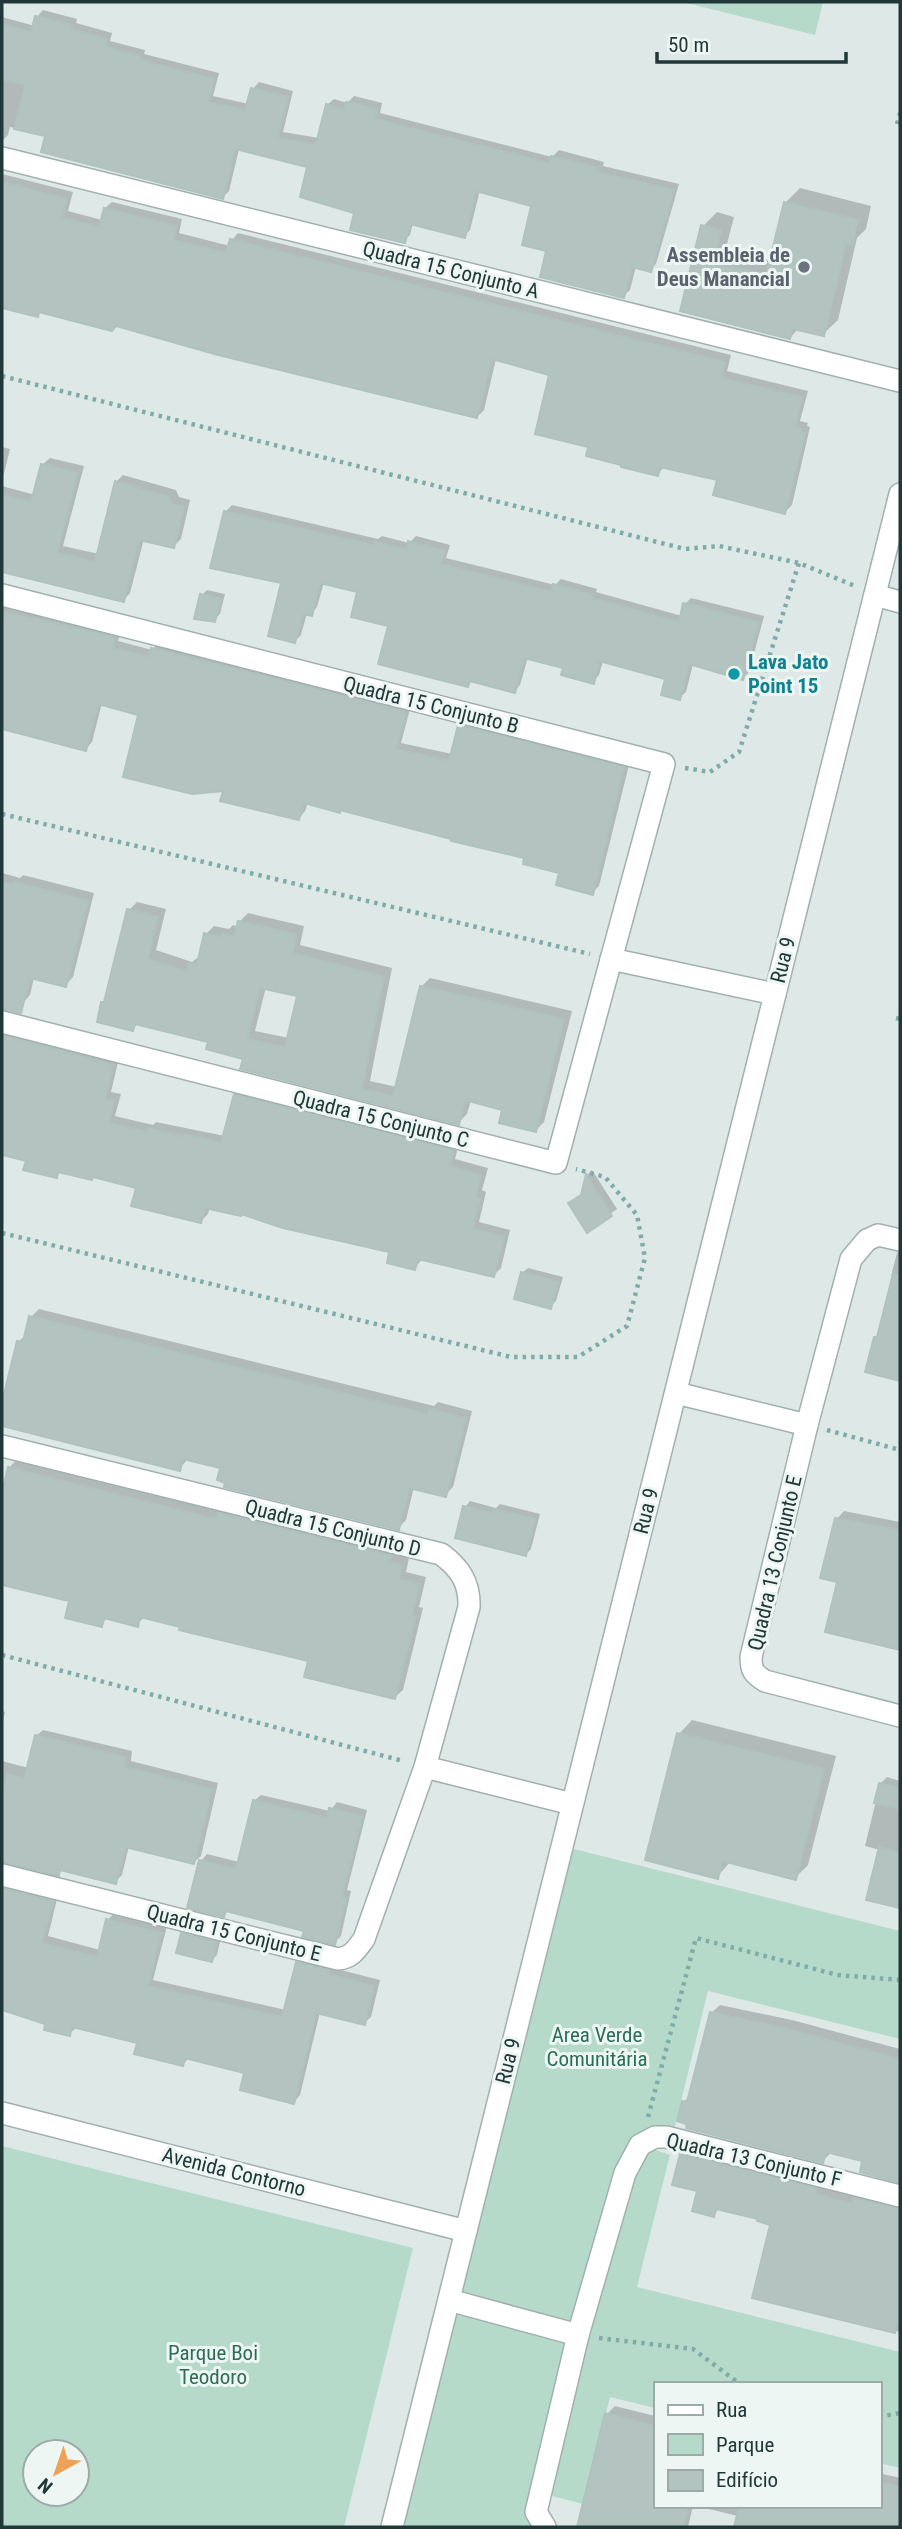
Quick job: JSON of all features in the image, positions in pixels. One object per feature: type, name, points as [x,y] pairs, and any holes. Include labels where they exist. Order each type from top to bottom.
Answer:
[{"type":"street","name":"Quadra 15 Conjunto A","points":[[2,158],[900,381]]},
{"type":"street","name":"Rua 9","points":[[392,2527],[900,494]]},
{"type":"street","name":"Quadra 15 Conjunto B","points":[[2,595],[664,764]]},
{"type":"street","points":[[875,595],[900,602]]},
{"type":"street","points":[[556,1163],[664,764]]},
{"type":"street","points":[[611,959],[775,993]]},
{"type":"street","name":"Quadra 15 Conjunto C","points":[[2,1021],[556,1163]]},
{"type":"street","points":[[676,1393],[807,1425],[851,1259],[867,1240],[878,1235],[900,1240]]},
{"type":"street","name":"Quadra 13 Conjunto E","points":[[807,1425],[751,1657],[751,1669],[765,1681],[900,1716]]},
{"type":"street","name":"Quadra 15 Conjunto D","points":[[2,1446],[441,1554],[463,1576],[469,1592],[469,1607],[425,1767]]},
{"type":"street","points":[[425,1767],[572,1804]]},
{"type":"street","name":"Quadra 15 Conjunto E","points":[[2,1875],[338,1959],[345,1958],[355,1951],[363,1939],[425,1767]]},
{"type":"street","name":"Avenida Contorno","points":[[2,2113],[466,2231]]},
{"type":"street","name":"Quadra 13 Conjunto F","points":[[545,2527],[536,2512],[578,2335],[625,2173],[640,2145],[655,2137],[666,2137],[900,2196]]},
{"type":"street","points":[[449,2300],[578,2335]]},
{"type":"path","points":[[897,124],[900,113]]},
{"type":"path","points":[[2,376],[685,549],[719,546],[799,563],[875,595]]},
{"type":"path","points":[[664,764],[710,772],[739,752],[799,563]]},
{"type":"path","points":[[2,814],[611,959]]},
{"type":"path","points":[[2,1233],[511,1357],[578,1357],[627,1326],[645,1258],[637,1215],[605,1177],[556,1163]]},
{"type":"path","points":[[807,1425],[900,1450]]},
{"type":"path","points":[[2,1655],[425,1767]]},
{"type":"path","points":[[640,2145],[696,1938],[838,1975],[900,1980]]},
{"type":"path","points":[[578,2335],[693,2349],[737,2382]]},
{"type":"path","points":[[881,2417],[900,2413]]},
{"type":"green space","points":[[683,2],[823,2],[815,35]]},
{"type":"green space","name":"Area Verde Comunitária","points":[[562,1846],[900,1931],[900,2039],[708,1991],[672,2138],[641,2145],[670,2155],[637,2287],[900,2352],[900,2468],[881,2463],[881,2382],[654,2382],[654,2408],[610,2397],[583,2504],[540,2493],[545,2527],[392,2527]]},
{"type":"green space","name":"Parque Boi Teodoro","points":[[2,2146],[413,2248],[344,2527],[2,2527]]},
{"type":"building","points":[[35,16],[72,25],[71,29],[107,39],[105,47],[140,56],[139,60],[214,79],[208,102],[245,110],[251,88],[288,97],[278,138],[316,144],[326,104],[344,109],[346,102],[377,109],[375,119],[549,163],[551,156],[599,168],[598,172],[674,190],[651,272],[632,267],[624,298],[540,277],[546,251],[522,245],[531,206],[476,191],[465,238],[410,224],[405,243],[350,230],[354,213],[300,197],[307,167],[235,149],[223,199],[41,152],[45,136],[14,129],[25,85],[2,79],[2,24],[31,32]]},
{"type":"building","points":[[2,182],[67,199],[62,218],[99,227],[104,208],[177,226],[173,240],[226,253],[230,239],[725,362],[721,378],[802,397],[795,428],[802,429],[801,433],[805,433],[785,514],[713,495],[717,480],[660,467],[658,476],[621,467],[586,456],[588,447],[535,434],[549,375],[492,359],[477,418],[218,355],[116,326],[112,331],[39,312],[38,317],[2,308]]},
{"type":"building","name":"Assembleia de Deus Manancial","points":[[784,202],[858,220],[852,245],[846,244],[824,336],[793,329],[790,339],[680,311],[701,225],[721,231],[713,262],[766,275]]},
{"type":"building","points":[[41,464],[78,473],[57,553],[95,562],[115,481],[169,497],[172,504],[184,507],[174,548],[139,540],[124,602],[2,572],[2,495],[31,502]]},
{"type":"building","points":[[224,511],[373,545],[374,541],[407,550],[408,541],[445,551],[441,564],[552,592],[553,584],[592,595],[591,598],[679,622],[683,603],[759,622],[743,680],[689,664],[680,700],[661,695],[665,679],[599,661],[594,684],[561,675],[563,668],[524,658],[515,693],[470,681],[468,687],[378,664],[388,626],[351,617],[357,592],[320,583],[312,616],[303,614],[295,643],[268,636],[281,583],[210,568]]},
{"type":"building","points":[[200,594],[221,599],[215,622],[194,619]]},
{"type":"building","points":[[5,612],[115,637],[113,648],[149,657],[151,648],[406,712],[396,749],[449,761],[458,725],[624,767],[593,895],[556,885],[559,873],[523,864],[524,858],[340,810],[340,813],[304,803],[299,820],[220,801],[223,791],[192,794],[123,777],[138,715],[98,704],[86,751],[2,729],[2,625]]},
{"type":"building","points":[[2,882],[13,885],[14,882],[88,901],[66,987],[30,978],[21,1013],[2,1009]]},
{"type":"building","points":[[127,909],[158,917],[148,959],[186,971],[188,963],[197,964],[204,933],[221,937],[222,933],[234,936],[238,921],[296,934],[293,953],[384,977],[362,1089],[393,1096],[420,986],[564,1019],[536,1132],[499,1123],[502,1110],[465,1100],[459,1125],[240,1069],[243,1059],[206,1049],[208,1042],[135,1024],[133,1031],[97,1022],[101,1002],[104,1002]],"holes":[[[260,988],[297,996],[285,1047],[247,1039]]]},
{"type":"building","points":[[2,1035],[113,1065],[105,1099],[114,1101],[109,1123],[147,1132],[148,1128],[184,1137],[185,1134],[221,1143],[234,1094],[453,1150],[449,1166],[481,1175],[476,1197],[480,1199],[473,1229],[504,1237],[494,1277],[418,1259],[415,1270],[387,1263],[389,1252],[283,1228],[241,1214],[205,1208],[201,1223],[131,1206],[136,1188],[93,1177],[92,1180],[58,1172],[57,1178],[23,1170],[26,1161],[2,1155]]},
{"type":"building","points":[[586,1174],[612,1216],[587,1233],[568,1203],[581,1195]]},
{"type":"building","points":[[521,1272],[558,1282],[551,1309],[514,1299]]},
{"type":"building","points":[[893,1274],[900,1275],[900,1381],[865,1372]]},
{"type":"building","points":[[29,1316],[427,1414],[429,1409],[466,1418],[446,1497],[409,1488],[399,1530],[224,1487],[225,1483],[217,1480],[220,1468],[183,1459],[180,1471],[2,1426],[2,1402],[17,1341],[23,1342]]},
{"type":"building","points":[[8,1467],[207,1517],[217,1518],[218,1513],[392,1556],[390,1562],[403,1565],[399,1579],[420,1584],[412,1615],[416,1616],[395,1699],[304,1677],[308,1661],[179,1630],[180,1627],[140,1617],[138,1627],[104,1618],[102,1627],[65,1618],[69,1601],[2,1585],[2,1492]]},
{"type":"building","points":[[463,1506],[492,1513],[493,1509],[535,1519],[526,1556],[455,1538]]},
{"type":"building","points":[[835,1518],[900,1530],[900,1650],[825,1632],[837,1582],[820,1578]]},
{"type":"building","points":[[677,1733],[824,1769],[796,1880],[722,1861],[718,1879],[645,1860]]},
{"type":"building","points":[[35,1735],[126,1757],[125,1767],[212,1789],[194,1864],[125,1847],[116,1884],[60,1870],[59,1876],[2,1862],[2,1795],[7,1774],[24,1779]]},
{"type":"building","points":[[879,1783],[900,1788],[900,1809],[874,1803]]},
{"type":"building","points":[[253,1800],[327,1818],[329,1808],[362,1816],[342,1897],[346,1898],[335,1945],[302,1937],[304,1931],[226,1911],[224,1917],[187,1908],[199,1860],[236,1869]]},
{"type":"building","points":[[879,1847],[900,1853],[900,1908],[866,1900]]},
{"type":"building","points":[[2,1888],[53,1901],[42,1943],[97,1957],[106,1919],[161,1933],[148,1986],[282,2017],[296,1962],[374,1986],[365,2025],[316,2013],[294,2104],[240,2090],[244,2073],[185,2058],[183,2066],[134,2054],[137,2043],[72,2027],[70,2036],[44,2030],[45,2024],[2,2010]]},
{"type":"building","points":[[181,1933],[217,1942],[212,1962],[176,1953]]},
{"type":"building","points":[[710,2012],[900,2059],[900,2183],[860,2172],[862,2161],[826,2152],[823,2163],[686,2128],[687,2124],[677,2121],[682,2101],[687,2102]]},
{"type":"building","points":[[680,2154],[817,2188],[815,2194],[852,2204],[854,2198],[900,2209],[900,2314],[895,2333],[752,2298],[770,2225],[757,2221],[758,2219],[716,2209],[714,2217],[692,2211],[697,2191],[672,2185]]},
{"type":"building","points":[[605,2413],[654,2426],[654,2508],[688,2508],[683,2527],[577,2527]]},
{"type":"building","points":[[881,2482],[900,2487],[900,2527],[734,2527],[739,2508],[881,2508]]},
{"type":"place","name":"Assembleia de Deus Manancial","points":[[804,267]]},
{"type":"place","name":"Lava Jato Point 15","points":[[734,674]]}]
